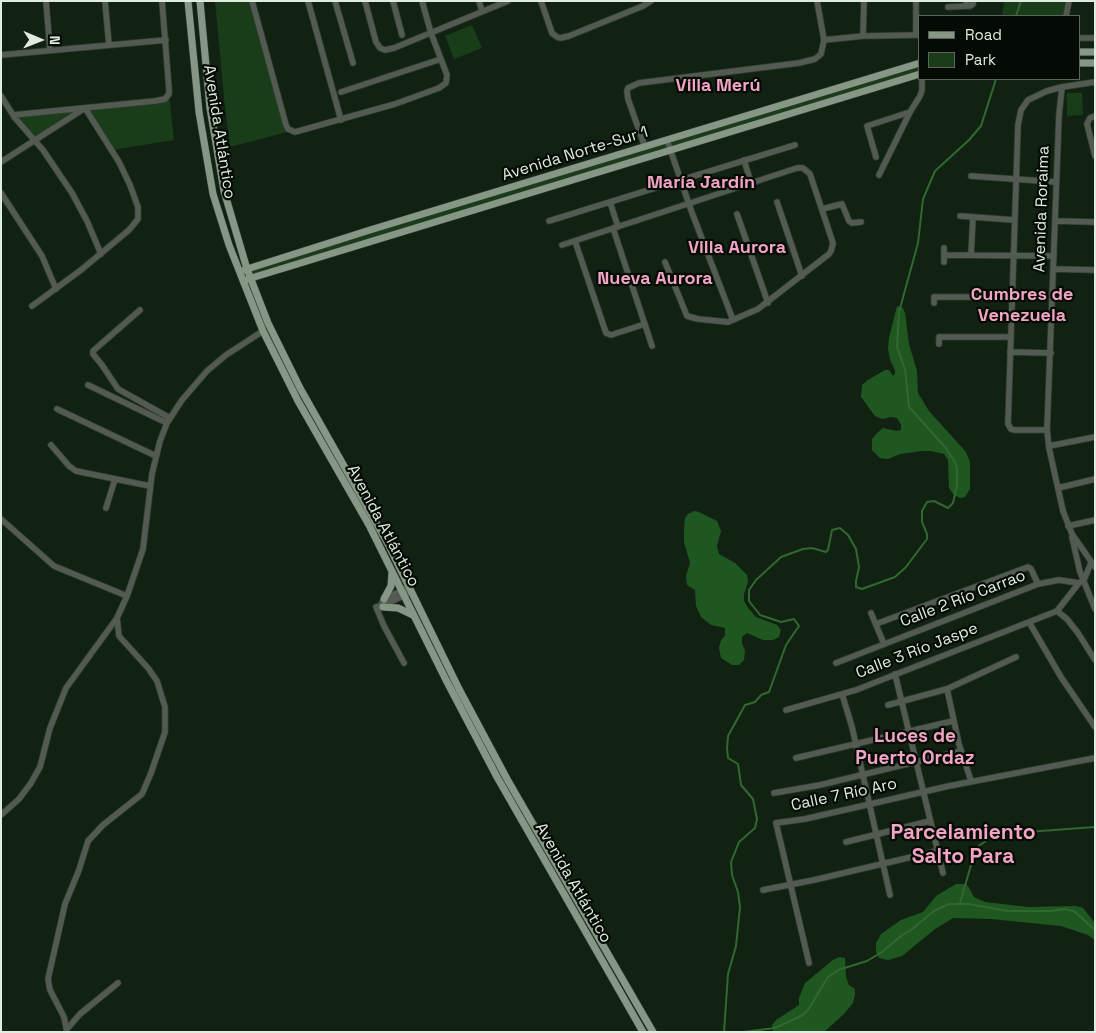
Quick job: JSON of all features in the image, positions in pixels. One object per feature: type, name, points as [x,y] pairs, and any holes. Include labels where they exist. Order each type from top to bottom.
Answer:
[{"type":"main road","name":"Avenida Atlántico","points":[[188,1],[198,103],[207,164],[220,220],[239,272],[247,279],[300,388],[371,512],[406,591],[507,779],[653,1032]]},
{"type":"main road","name":"Avenida Atlántico","points":[[200,1],[210,108],[218,163],[230,213],[247,269],[247,279],[263,331],[298,401],[369,525],[392,571],[406,591],[413,615],[502,785],[643,1032]]},
{"type":"main road","points":[[1081,52],[1095,52]]},
{"type":"main road","points":[[1081,63],[1095,63]]},
{"type":"main road","name":"Avenida Norte-Sur 1","points":[[239,272],[370,230],[918,64]]},
{"type":"main road","name":"Avenida Norte-Sur 1","points":[[247,279],[918,75]]},
{"type":"main road","points":[[392,571],[391,586],[382,604],[398,608],[413,615]]},
{"type":"street","points":[[46,1],[50,50]]},
{"type":"street","points":[[105,1],[109,45]]},
{"type":"street","points":[[13,115],[154,102],[168,97],[170,89],[162,1]]},
{"type":"street","points":[[252,1],[288,129],[294,132],[394,104],[444,86],[447,75],[431,33],[422,1]]},
{"type":"street","points":[[308,1],[341,120]]},
{"type":"street","points":[[335,1],[353,63]]},
{"type":"street","points":[[365,1],[376,42],[380,48],[390,50],[508,1]]},
{"type":"street","points":[[393,1],[402,35]]},
{"type":"street","points":[[479,1],[482,11]]},
{"type":"street","points":[[540,1],[552,33],[560,38],[643,6],[651,1]]},
{"type":"street","points":[[645,147],[628,99],[627,91],[631,85],[815,59],[821,54],[824,40],[817,1]]},
{"type":"street","points":[[864,1],[864,36]]},
{"type":"street","points":[[824,40],[864,36],[918,35],[916,1]]},
{"type":"street","points":[[948,7],[967,4],[972,6],[973,1]]},
{"type":"street","points":[[1066,15],[1069,1]]},
{"type":"street","points":[[1081,38],[1095,38]]},
{"type":"street","points":[[1,55],[166,40]]},
{"type":"street","points":[[341,92],[441,59]]},
{"type":"street","points":[[879,175],[922,90],[922,80]]},
{"type":"street","points":[[1047,430],[1014,430],[1008,424],[1018,125],[1021,110],[1028,100],[1047,91],[1095,82]]},
{"type":"street","name":"Avenida Roraima","points":[[1062,87],[1056,182],[1047,430],[1062,511],[1072,534],[1094,564]]},
{"type":"street","points":[[1,96],[13,115],[52,162],[72,193],[87,221],[101,254]]},
{"type":"street","points":[[1,162],[85,108]]},
{"type":"street","points":[[32,306],[101,254],[136,222],[138,212],[135,198],[124,172],[110,145],[85,108]]},
{"type":"street","points":[[876,158],[867,126],[910,112]]},
{"type":"street","points":[[1095,116],[1087,121],[1095,156]]},
{"type":"street","points":[[667,140],[733,320]]},
{"type":"street","points":[[681,180],[794,145]]},
{"type":"street","points":[[744,160],[752,183]]},
{"type":"street","points":[[562,245],[797,168],[804,168],[810,174],[833,246],[829,254],[768,303],[751,313],[733,320],[716,321],[687,316],[665,262]]},
{"type":"street","points":[[971,176],[1056,182]]},
{"type":"street","points":[[549,221],[671,183]]},
{"type":"street","points":[[1,193],[42,256],[56,289]]},
{"type":"street","points":[[610,202],[652,346]]},
{"type":"street","points":[[776,202],[802,276]]},
{"type":"street","points":[[822,209],[842,204],[848,221],[852,223],[861,222]]},
{"type":"street","points":[[736,214],[768,303]]},
{"type":"street","points":[[960,216],[1014,220]]},
{"type":"street","points":[[971,255],[973,217]]},
{"type":"street","points":[[1055,221],[1094,222]]},
{"type":"street","points":[[575,241],[606,333],[611,335],[645,324]]},
{"type":"street","points":[[944,255],[1054,256]]},
{"type":"street","points":[[1053,269],[1095,270]]},
{"type":"street","points":[[934,303],[934,297],[1012,297]]},
{"type":"street","points":[[140,310],[94,351],[93,354],[118,389],[169,421]]},
{"type":"street","points":[[1,815],[19,799],[31,783],[40,766],[50,728],[66,688],[116,618],[127,596],[142,549],[156,456],[169,421],[191,388],[216,363],[263,331]]},
{"type":"street","points":[[939,344],[939,338],[1011,337]]},
{"type":"street","points":[[1010,352],[1051,353]]},
{"type":"street","points":[[88,385],[169,421]]},
{"type":"street","points":[[56,409],[156,456]]},
{"type":"street","points":[[1049,446],[1095,437]]},
{"type":"street","points":[[51,445],[69,466],[76,471],[150,486]]},
{"type":"street","points":[[106,508],[115,478]]},
{"type":"street","points":[[1058,488],[1095,479]]},
{"type":"street","points":[[1,519],[54,566],[127,596]]},
{"type":"street","points":[[1068,526],[1095,520]]},
{"type":"street","points":[[1072,534],[1082,582],[1095,609]]},
{"type":"street","points":[[1094,564],[1082,582],[1057,611],[1067,619],[1078,633],[1095,660]]},
{"type":"street","points":[[876,624],[1028,567],[1031,569],[1038,584]]},
{"type":"street","name":"Calle 2 Río Carrao","points":[[836,663],[1038,584],[1059,580],[1082,582]]},
{"type":"street","points":[[404,663],[376,607],[406,591]]},
{"type":"street","name":"Calle 3 Río Jaspe","points":[[786,710],[842,694],[1057,611]]},
{"type":"street","points":[[871,613],[884,644]]},
{"type":"street","points":[[67,1030],[61,1010],[50,990],[48,979],[65,904],[88,841],[103,825],[142,794],[165,732],[165,707],[156,681],[148,668],[119,636],[116,618]]},
{"type":"street","points":[[1029,622],[1061,677],[1095,727]]},
{"type":"street","points":[[888,705],[947,689],[1016,657]]},
{"type":"street","points":[[895,674],[943,873]]},
{"type":"street","points":[[947,689],[961,751],[972,781]]},
{"type":"street","points":[[842,694],[884,863],[890,895]]},
{"type":"street","points":[[796,758],[953,721]]},
{"type":"street","points":[[774,793],[820,785],[961,751]]},
{"type":"street","name":"Calle 7 Río Aro","points":[[791,885],[776,824],[972,781],[1095,758]]},
{"type":"street","points":[[846,842],[930,821]]},
{"type":"street","points":[[763,890],[938,851]]},
{"type":"street","points":[[791,885],[809,964]]},
{"type":"street","points":[[67,1030],[80,1014],[118,983]]},
{"type":"green space","points":[[215,1],[252,1],[286,125],[291,131],[230,147]]},
{"type":"green space","points":[[1004,1],[1069,1],[1066,15],[1002,15]]},
{"type":"green space","points":[[472,25],[482,48],[454,59],[445,36]]},
{"type":"green space","points":[[918,64],[918,75],[251,278],[247,269]]},
{"type":"green space","points":[[1067,93],[1082,93],[1083,115],[1067,116]]},
{"type":"green space","points":[[169,94],[174,140],[112,150],[85,109],[34,140],[13,115],[155,101]]},
{"type":"green space","points":[[897,306],[903,308],[905,313],[909,344],[917,371],[918,393],[929,411],[966,452],[970,462],[970,489],[965,497],[960,498],[953,494],[949,488],[948,460],[944,454],[922,451],[900,454],[888,459],[880,458],[872,450],[872,439],[883,428],[901,430],[901,425],[897,418],[882,419],[875,416],[861,397],[862,385],[868,380],[885,370],[889,370],[893,376],[895,374],[888,349]]},
{"type":"green space","points":[[694,511],[717,521],[721,531],[717,546],[719,554],[735,563],[747,575],[748,582],[744,601],[748,608],[756,617],[777,625],[781,630],[779,637],[773,640],[763,640],[747,633],[742,637],[742,644],[745,650],[744,660],[739,665],[732,665],[721,658],[719,648],[721,640],[725,636],[725,628],[711,625],[701,617],[696,606],[695,590],[687,585],[686,576],[690,563],[684,542],[685,518]]},
{"type":"green space","points":[[956,884],[968,886],[974,897],[985,902],[1028,907],[1076,906],[1083,908],[1095,923],[1095,940],[1088,935],[1061,926],[991,919],[953,918],[935,929],[902,956],[888,960],[879,958],[876,952],[876,943],[881,934],[901,920],[923,912],[936,896]]},
{"type":"green space","points":[[839,957],[845,958],[846,977],[849,985],[855,989],[853,1003],[844,1014],[824,1032],[773,1032],[772,1025],[776,1020],[799,1005],[799,998],[805,983]]},
{"type":"waterway","points":[[1016,15],[1021,1]]},
{"type":"waterway","points":[[724,1032],[728,974],[736,946],[740,907],[738,892],[732,875],[731,862],[739,842],[755,828],[757,819],[753,799],[741,785],[738,764],[728,758],[728,736],[745,705],[755,702],[761,695],[769,692],[786,645],[799,626],[794,619],[781,622],[760,615],[749,601],[749,590],[756,580],[781,557],[803,549],[812,548],[826,552],[832,530],[840,528],[848,535],[856,549],[859,567],[856,587],[862,589],[895,577],[906,567],[927,539],[922,522],[922,511],[927,502],[934,501],[948,508],[953,503],[957,485],[955,462],[945,447],[909,407],[905,369],[897,347],[899,312],[918,243],[923,199],[935,171],[969,140],[981,126],[996,80]]},
{"type":"waterway","points":[[960,903],[976,848],[990,838],[1013,833],[1095,827]]},
{"type":"waterway","points":[[743,1032],[775,1028],[801,1016],[808,1010],[828,977],[838,970],[867,961],[882,952],[934,911],[949,904],[968,904],[1008,911],[1052,911],[1064,909],[1074,911],[1095,930]]},
{"type":"district","name":"Villa Merú","points":[[718,86]]},
{"type":"district","name":"María Jardín","points":[[701,183]]},
{"type":"district","name":"Villa Aurora","points":[[737,248]]},
{"type":"district","name":"Nueva Aurora","points":[[655,279]]},
{"type":"district","name":"Cumbres de Venezuela","points":[[1022,305]]},
{"type":"district","name":"Luces de Puerto Ordaz","points":[[915,748]]},
{"type":"district","name":"Parcelamiento Salto Para","points":[[963,845]]}]
